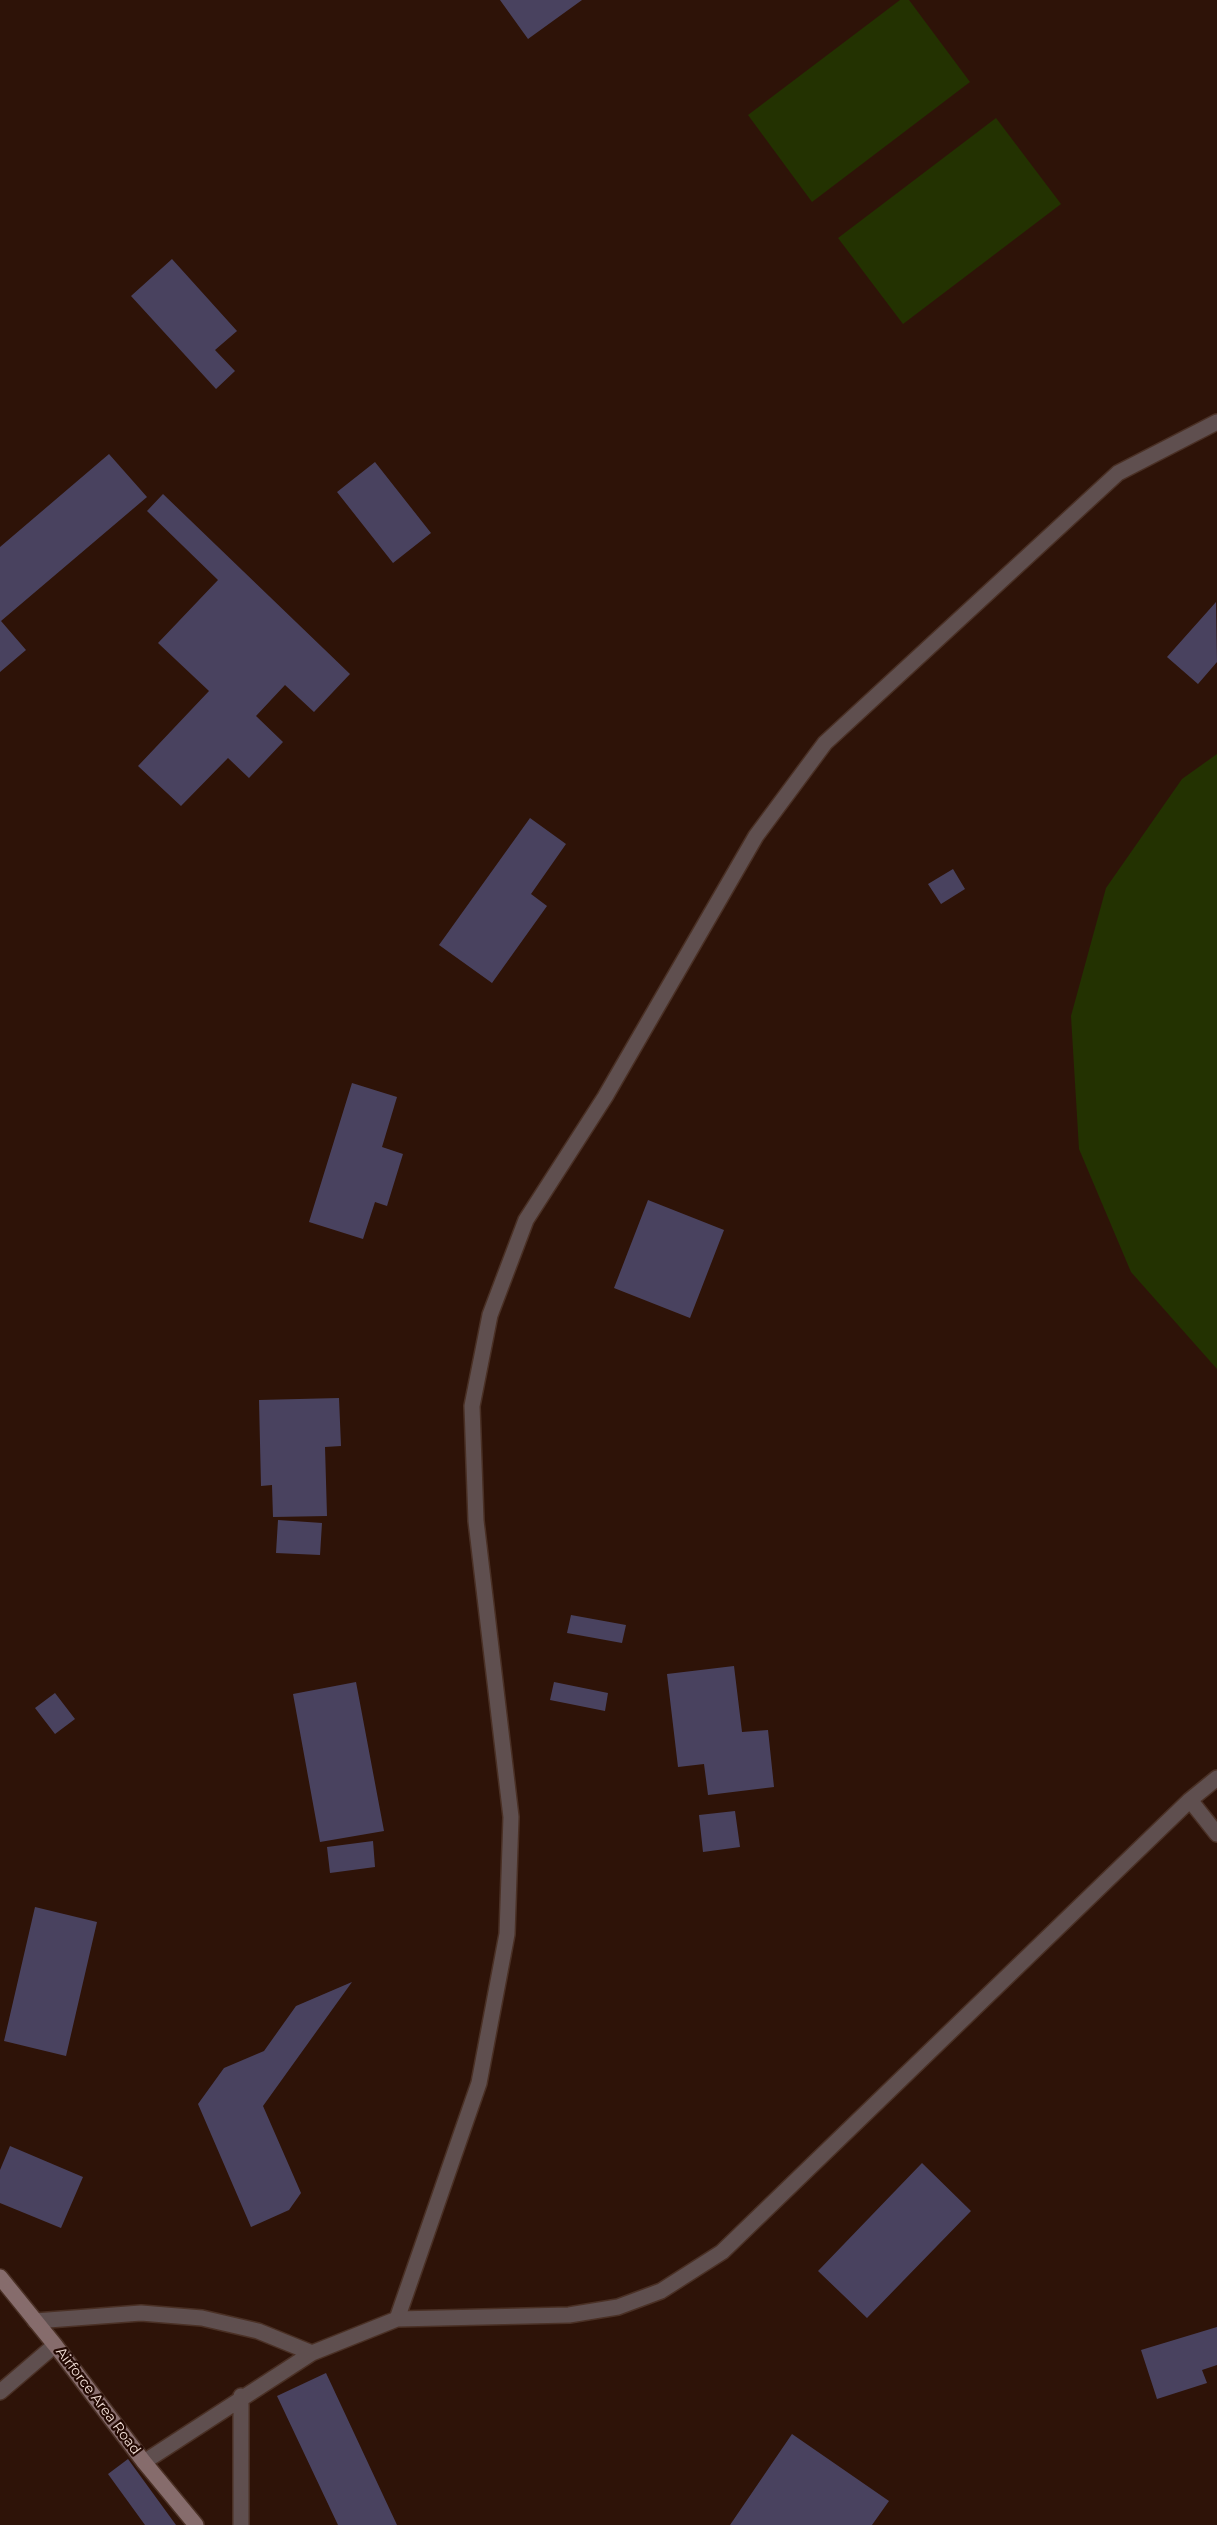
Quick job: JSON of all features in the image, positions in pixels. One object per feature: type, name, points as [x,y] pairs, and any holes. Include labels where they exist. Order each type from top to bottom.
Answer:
[{"type":"street","points":[[397,2319],[479,2082],[507,1934],[511,1817],[476,1521],[472,1406],[490,1315],[526,1220],[605,1098],[756,836],[824,743],[1118,473],[1217,422]]},
{"type":"street","points":[[144,2462],[241,2396],[312,2353],[397,2319],[569,2315],[618,2307],[661,2291],[714,2257],[1190,1800],[1217,1778]]},
{"type":"street","points":[[1190,1800],[1217,1834]]},
{"type":"street","name":"Airforce Area Road","points":[[0,2278],[55,2345],[144,2462],[196,2525]]},
{"type":"street","points":[[35,2321],[141,2313],[202,2318],[258,2331],[312,2353]]},
{"type":"street","points":[[0,2392],[55,2345]]},
{"type":"street","points":[[241,2396],[241,2525]]},
{"type":"green space","points":[[900,0],[909,0],[970,82],[812,202],[748,115]]},
{"type":"green space","points":[[996,118],[1061,204],[903,324],[838,238]]},
{"type":"green space","points":[[1217,754],[1217,1369],[1131,1272],[1079,1149],[1071,1016],[1106,888],[1182,779]]},
{"type":"building","points":[[500,0],[582,0],[528,39]]},
{"type":"building","points":[[172,259],[237,331],[215,350],[235,371],[216,389],[131,296]]},
{"type":"building","points":[[109,454],[147,497],[1,621],[26,650],[0,672],[0,547]]},
{"type":"building","points":[[375,462],[431,533],[393,563],[337,492]]},
{"type":"building","points":[[163,494],[350,674],[314,712],[285,685],[256,716],[283,742],[249,778],[228,758],[181,806],[138,766],[209,691],[158,643],[218,580],[147,511]]},
{"type":"building","points":[[1216,602],[1217,662],[1198,684],[1167,657]]},
{"type":"building","points":[[530,818],[566,844],[531,894],[547,906],[492,983],[439,945]]},
{"type":"building","points":[[953,869],[965,889],[941,904],[928,884]]},
{"type":"building","points":[[352,1083],[397,1097],[382,1147],[403,1154],[387,1206],[375,1202],[363,1239],[309,1222]]},
{"type":"building","points":[[648,1200],[724,1230],[690,1318],[614,1288]]},
{"type":"building","points":[[339,1398],[341,1446],[325,1447],[327,1516],[273,1517],[272,1485],[261,1486],[259,1400]]},
{"type":"building","points":[[278,1520],[322,1523],[320,1555],[276,1553]]},
{"type":"building","points":[[571,1615],[626,1625],[622,1643],[567,1633]]},
{"type":"building","points":[[734,1666],[742,1732],[768,1730],[774,1787],[708,1795],[704,1764],[678,1767],[667,1674]]},
{"type":"building","points":[[356,1682],[384,1831],[320,1842],[293,1694]]},
{"type":"building","points":[[554,1682],[608,1693],[605,1711],[550,1700]]},
{"type":"building","points":[[55,1693],[75,1719],[55,1734],[35,1708]]},
{"type":"building","points":[[735,1811],[740,1847],[703,1852],[699,1815]]},
{"type":"building","points":[[373,1841],[375,1867],[330,1873],[327,1847]]},
{"type":"building","points":[[35,1907],[97,1922],[66,2056],[4,2041]]},
{"type":"building","points":[[352,1982],[263,2106],[301,2193],[289,2210],[251,2227],[198,2104],[224,2068],[264,2051],[296,2006]]},
{"type":"building","points":[[10,2146],[83,2177],[61,2228],[0,2203],[0,2170]]},
{"type":"building","points":[[922,2163],[971,2211],[867,2318],[818,2271]]},
{"type":"building","points":[[1217,2327],[1217,2365],[1202,2370],[1207,2383],[1157,2399],[1141,2350]]},
{"type":"building","points":[[326,2373],[397,2525],[338,2525],[277,2396]]},
{"type":"building","points":[[792,2434],[889,2501],[872,2525],[730,2525]]},
{"type":"building","points":[[128,2459],[176,2525],[145,2525],[108,2474]]}]
